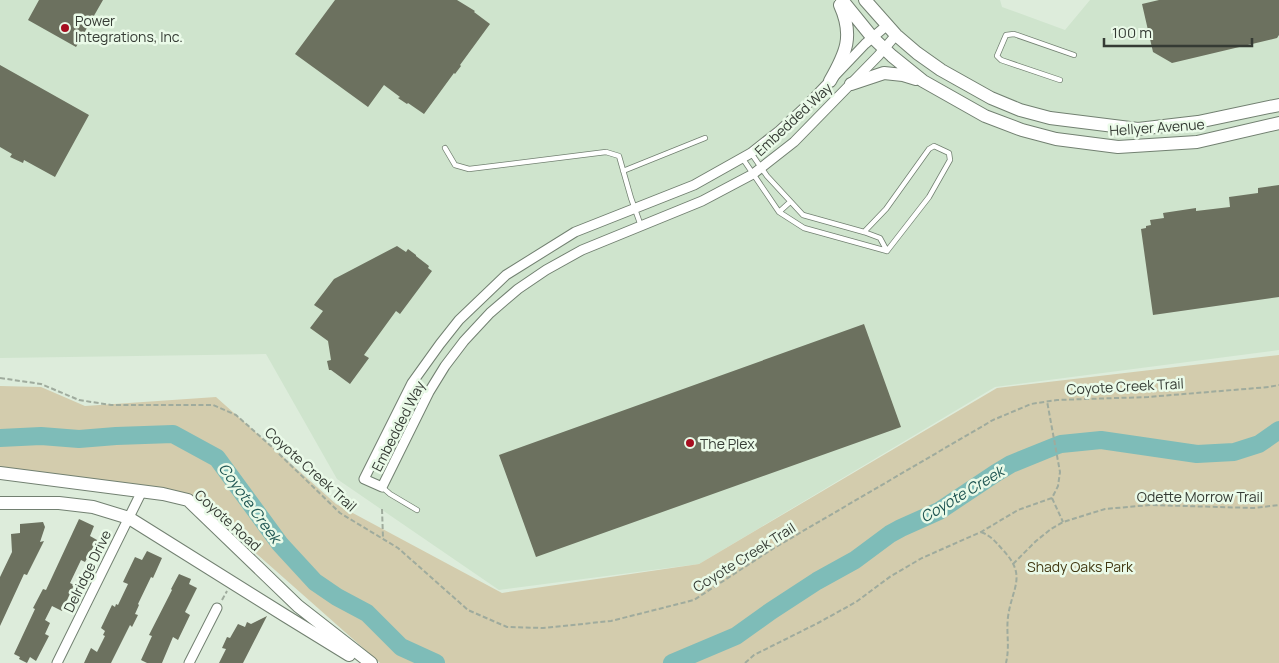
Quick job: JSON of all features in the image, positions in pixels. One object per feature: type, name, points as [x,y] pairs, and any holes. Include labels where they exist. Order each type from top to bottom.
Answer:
[{"type":"main road","points":[[830,81],[841,61],[848,37],[845,17],[838,0]]},
{"type":"main road","name":"Hellyer Avenue","points":[[842,0],[872,37],[923,81],[985,116],[1022,130],[1056,139],[1118,147],[1197,142],[1279,123]]},
{"type":"main road","name":"Hellyer Avenue","points":[[865,0],[886,26],[940,70],[991,98],[1020,110],[1056,120],[1138,129],[1198,122],[1279,105]]},
{"type":"main road","points":[[851,84],[884,74],[903,75],[923,81]]},
{"type":"main road","name":"Coyote Road","points":[[0,473],[163,494],[188,500],[298,606],[371,663]]},
{"type":"main road","points":[[0,503],[60,503],[93,508],[128,518],[363,663]]},
{"type":"street","name":"Embedded Way","points":[[886,26],[872,37],[805,107],[747,156],[694,185],[575,232],[506,275],[459,320],[412,383],[364,479],[382,487],[429,392],[441,372],[464,341],[490,313],[518,289],[546,270],[582,250],[702,201],[753,174],[794,142],[896,35]]},
{"type":"street","name":"Delridge Drive","points":[[57,663],[142,491]]},
{"type":"street","points":[[189,663],[217,608]]},
{"type":"lane","points":[[1060,80],[1001,60],[997,56],[1006,35],[1014,34],[1074,55]]},
{"type":"lane","points":[[624,171],[705,138]]},
{"type":"lane","points":[[864,232],[886,209],[929,149],[934,146],[949,153],[950,160],[929,197],[887,251]]},
{"type":"lane","points":[[445,148],[455,165],[469,169],[606,152],[619,156],[634,209],[641,226]]},
{"type":"lane","points":[[747,156],[762,167],[767,176],[803,215],[880,238],[887,251]]},
{"type":"lane","points":[[747,156],[753,174],[779,212],[804,228],[887,251]]},
{"type":"lane","points":[[779,212],[790,202]]},
{"type":"lane","points":[[382,487],[417,510]]},
{"type":"path","name":"Coyote Creek Trail","points":[[0,378],[41,384],[79,400],[111,405],[213,405],[236,414],[340,513],[398,548],[468,610],[507,627],[543,628],[612,621],[694,600],[774,548],[993,420],[1031,404],[1057,400],[1148,397],[1279,385]]},
{"type":"path","points":[[745,663],[754,655],[856,602],[891,576],[922,558],[981,532],[1018,510],[1052,498],[1058,486],[1060,472],[1047,401]]},
{"type":"path","points":[[1052,498],[1064,522]]},
{"type":"path","name":"Odette Morrow Trail","points":[[1013,564],[1051,529],[1064,522],[1105,509],[1150,504],[1254,508],[1279,505]]},
{"type":"path","points":[[382,509],[383,538]]},
{"type":"path","points":[[989,535],[990,527]]},
{"type":"path","points":[[981,532],[989,535],[1010,556],[1016,574],[1017,584],[1008,618],[1009,652],[1006,663]]},
{"type":"path","points":[[217,608],[231,582]]},
{"type":"shaded area","points":[[0,0],[1000,0],[1002,7],[1065,30],[1090,0],[1279,0],[1279,350],[995,387],[699,564],[499,590],[337,479],[266,354],[0,358]]},
{"type":"green space","name":"Shady Oaks Park","points":[[1279,355],[1279,663],[380,663],[189,494],[0,468],[0,386],[41,387],[85,406],[216,397],[336,504],[502,593],[699,564],[997,388]]},
{"type":"building","name":"Power Integrations, Inc.","points":[[39,0],[103,0],[76,47],[28,20]]},
{"type":"building","points":[[335,0],[457,0],[475,11],[490,24],[424,114],[398,98],[400,97],[384,85],[368,107],[295,54]]},
{"type":"building","points":[[1159,0],[1279,0],[1279,35],[1277,38],[1172,63],[1153,52],[1142,4]]},
{"type":"building","points":[[0,65],[89,115],[55,177],[24,160],[23,163],[10,157],[12,154],[0,147]]},
{"type":"building","points":[[1279,185],[1279,297],[1153,315],[1141,229],[1151,225],[1150,220],[1164,218],[1163,213],[1196,208],[1196,211],[1230,207],[1229,197],[1258,193],[1258,188]]},
{"type":"building","points":[[397,246],[406,252],[408,249],[429,266],[428,268],[432,271],[400,314],[396,311],[364,355],[369,358],[350,384],[329,370],[327,361],[331,360],[328,341],[310,328],[323,311],[314,305],[334,279]]},
{"type":"building","points":[[864,324],[901,427],[536,557],[499,455]]},
{"type":"building","points":[[79,519],[94,526],[90,536],[97,540],[85,562],[81,560],[70,583],[74,585],[62,611],[52,606],[45,620],[50,623],[45,634],[49,636],[36,661],[30,657],[27,663],[14,654],[35,609],[33,608],[43,589],[46,590]]},
{"type":"building","points":[[43,522],[45,527],[40,542],[44,541],[27,575],[24,574],[0,626],[0,577],[12,552],[11,534],[20,533],[20,524]]},
{"type":"building","points":[[147,551],[162,558],[138,604],[135,614],[138,615],[132,627],[130,625],[111,663],[84,663],[91,648],[97,652],[105,636],[103,635],[105,631],[101,628],[112,605],[115,607],[116,604],[118,605],[128,584],[123,582],[135,557],[142,560]]},
{"type":"building","points":[[179,574],[191,579],[189,584],[197,588],[185,612],[190,615],[178,640],[173,637],[162,663],[147,663],[141,660],[152,636],[149,635]]},
{"type":"building","points":[[267,616],[243,663],[219,663],[226,649],[222,648],[227,637],[230,638],[238,624],[245,627],[247,622],[251,624]]},
{"type":"waterway","name":"Coyote Creek","points":[[672,663],[736,636],[817,581],[855,560],[890,534],[939,511],[1011,464],[1058,445],[1101,440],[1197,454],[1234,452],[1259,444],[1279,430]]},
{"type":"waterway","name":"Coyote Creek","points":[[0,438],[41,436],[79,439],[173,434],[217,458],[280,544],[315,582],[337,597],[367,613],[401,647],[436,663]]},
{"type":"place","name":"Power Integrations, Inc.","points":[[65,28]]},
{"type":"place","name":"The Plex","points":[[690,443]]}]
